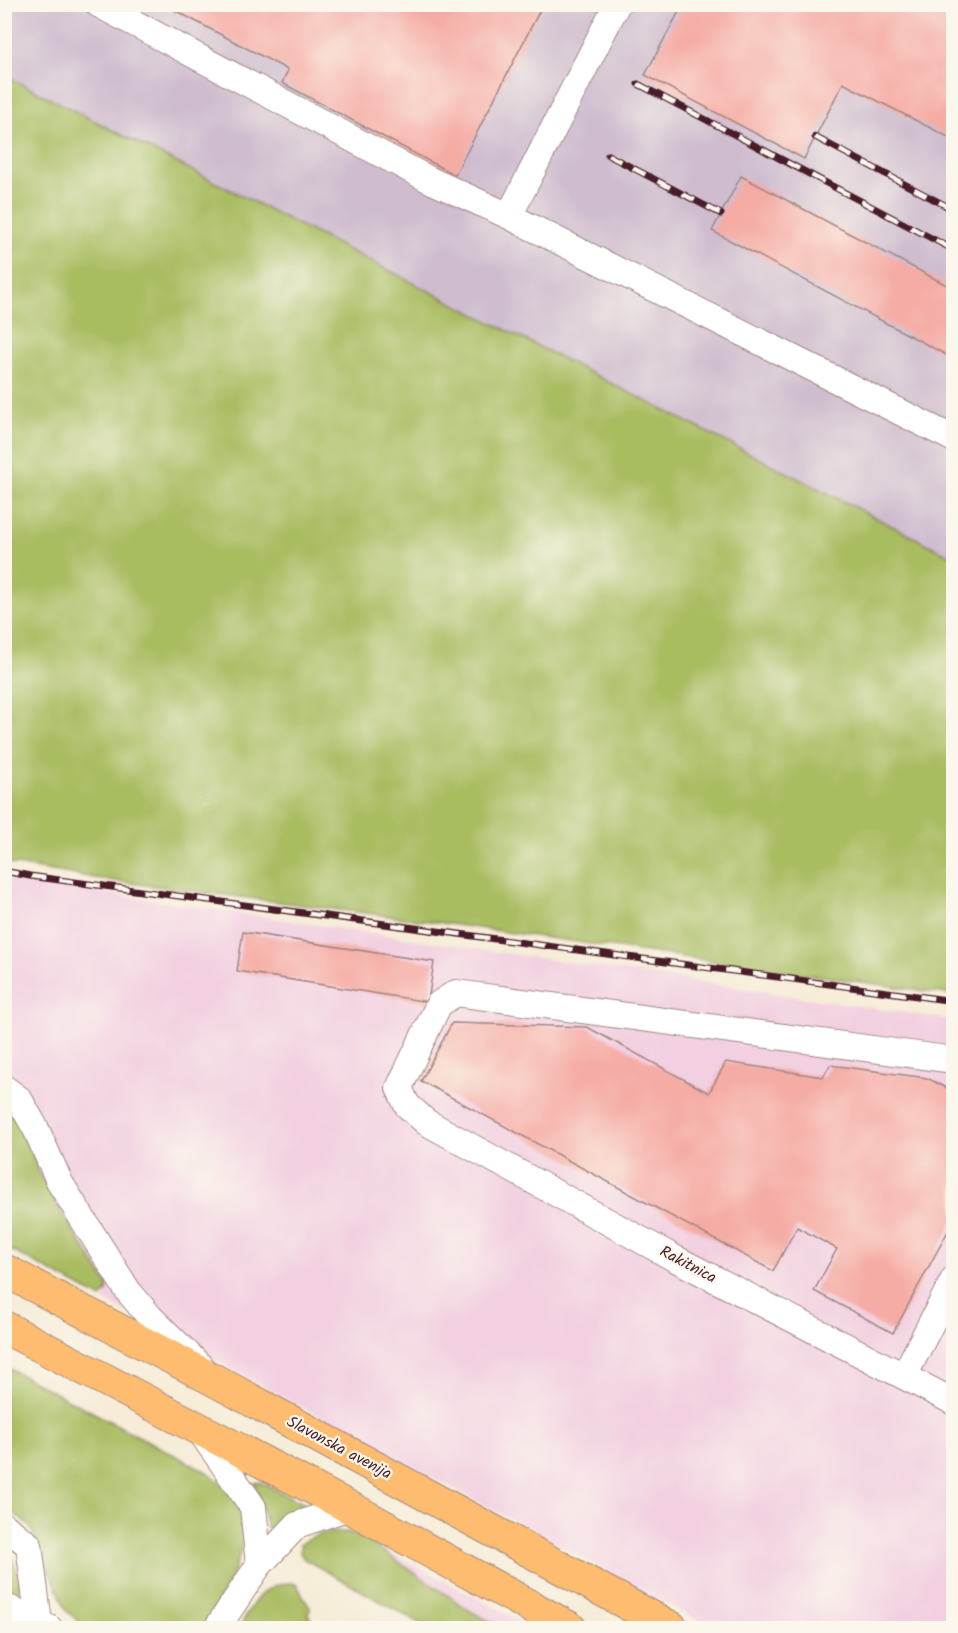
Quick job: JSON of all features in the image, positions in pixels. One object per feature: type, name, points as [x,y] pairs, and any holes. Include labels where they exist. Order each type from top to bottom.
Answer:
[{"type":"main road","name":"Slavonska avenija","points":[[4,1270],[214,1380],[672,1629]]},
{"type":"main road","points":[[4,1327],[349,1508],[570,1629]]},
{"type":"street","points":[[98,4],[430,180],[509,216],[954,439]]},
{"type":"street","points":[[509,216],[618,4]]},
{"type":"street","name":"Rakitnica","points":[[954,1060],[456,993],[439,1004],[399,1088],[407,1105],[426,1122],[674,1258],[954,1402]]},
{"type":"street","points":[[4,1088],[19,1099],[36,1129],[60,1183],[128,1291],[150,1317],[214,1380]]},
{"type":"street","points":[[904,1377],[954,1279]]},
{"type":"street","points":[[200,1431],[253,1507],[259,1565]]},
{"type":"street","points":[[217,1629],[259,1565],[297,1525],[349,1508]]},
{"type":"street","points":[[4,1526],[29,1545],[42,1627]]},
{"type":"street","points":[[4,1606],[42,1627]]},
{"type":"shaded area","points":[[4,5],[953,5],[953,557],[5,75]]},
{"type":"shaded area","points":[[4,878],[953,1020],[953,1628],[712,1628],[100,1298],[105,1295],[108,1285],[43,1181],[22,1129],[13,1114],[5,1108]]},
{"type":"shaded area","points":[[365,1539],[534,1628],[503,1628],[472,1612]]},
{"type":"green space","points":[[4,75],[953,557],[953,995],[435,922],[107,880],[5,863]]},
{"type":"green space","points":[[4,1108],[12,1115],[24,1133],[45,1184],[108,1285],[107,1292],[100,1298],[5,1247]]},
{"type":"green space","points":[[4,1366],[207,1472],[230,1493],[242,1517],[243,1534],[240,1551],[228,1584],[201,1628],[86,1628],[67,1611],[30,1527],[5,1506]]},
{"type":"green space","points":[[260,1482],[305,1504],[307,1511],[295,1514],[272,1530],[267,1528],[258,1492],[254,1486],[255,1483]]},
{"type":"green space","points":[[348,1532],[365,1539],[472,1612],[503,1628],[451,1629],[421,1624],[304,1559],[300,1553],[300,1545],[311,1537]]},
{"type":"green space","points":[[4,1545],[18,1572],[19,1602],[5,1594]]},
{"type":"green space","points":[[288,1583],[296,1584],[310,1607],[309,1614],[316,1628],[239,1628],[253,1604],[263,1593],[270,1588]]},
{"type":"building","points":[[163,4],[543,4],[455,175],[282,83],[288,70]]},
{"type":"building","points":[[683,4],[954,4],[954,140],[843,83],[804,159],[645,75]]},
{"type":"building","points":[[741,176],[954,289],[954,359],[712,231]]},
{"type":"building","points":[[243,932],[434,962],[428,1002],[237,971]]},
{"type":"building","points":[[452,1023],[587,1027],[709,1093],[726,1062],[823,1077],[830,1065],[927,1078],[954,1092],[954,1220],[893,1333],[814,1291],[837,1249],[797,1227],[773,1271],[421,1081]]},
{"type":"railway","points":[[638,84],[954,250]]},
{"type":"railway","points":[[815,137],[954,210]]},
{"type":"railway","points":[[608,155],[721,214]]},
{"type":"railway","points":[[4,871],[954,1001]]}]
